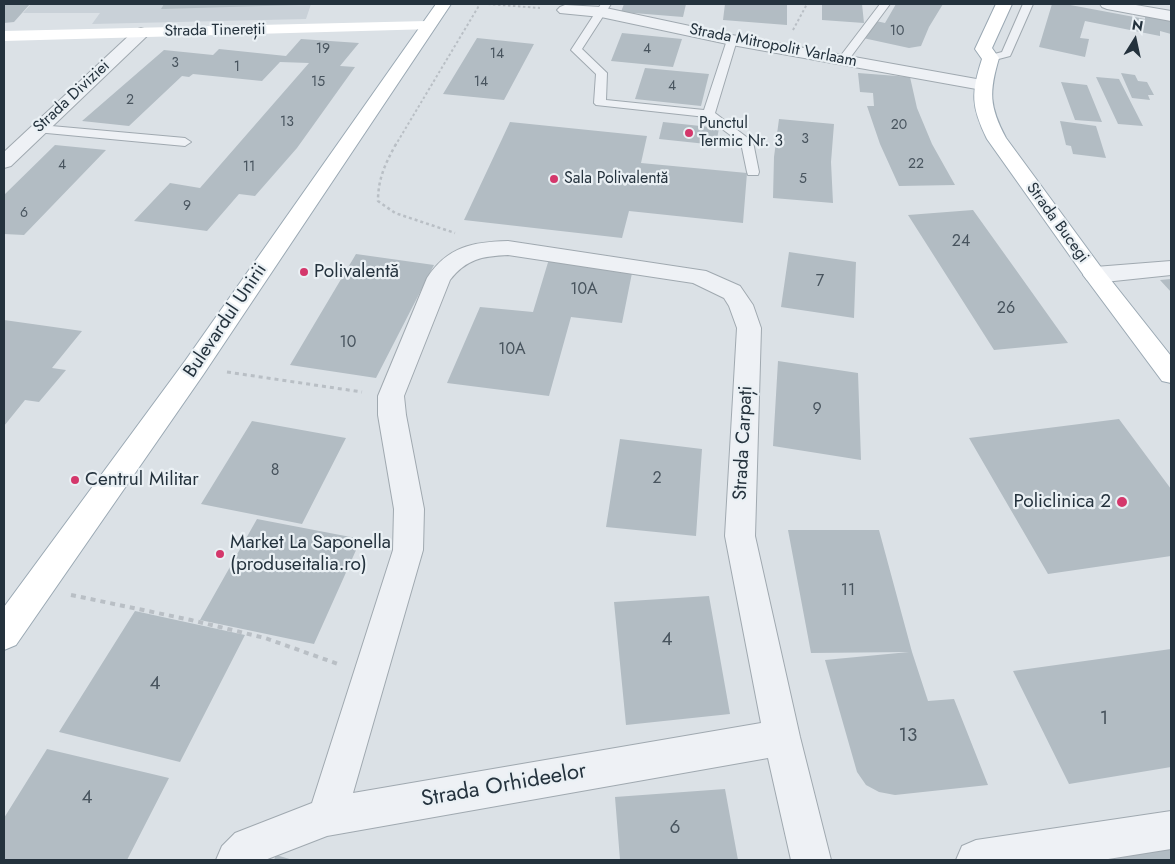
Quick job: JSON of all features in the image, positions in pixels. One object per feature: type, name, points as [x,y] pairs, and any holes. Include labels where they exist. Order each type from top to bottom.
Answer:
[{"type":"main road","name":"Bulevardul Unirii","points":[[4,634],[194,368],[443,4]]},
{"type":"main road","name":"Strada Bucegi","points":[[1004,4],[983,49],[991,58],[982,85],[980,99],[985,116],[996,139],[1171,374]]},
{"type":"main road","name":"Strada Tinereții","points":[[4,36],[427,26]]},
{"type":"street","points":[[1107,4],[1171,16]]},
{"type":"street","name":"Strada Mitropolit Varlaam","points":[[566,7],[604,8],[732,40],[982,85]]},
{"type":"street","name":"Strada Diviziei","points":[[4,162],[141,32]]},
{"type":"street","name":"Strada Carpați","points":[[468,252],[508,248],[698,276],[732,292],[741,305],[749,328],[740,536],[782,737],[811,860]]},
{"type":"street","points":[[327,816],[408,550],[409,509],[392,415],[391,396],[438,278],[449,263],[468,252]]},
{"type":"street","points":[[1096,275],[1171,268]]},
{"type":"street","name":"Strada Orhideelor","points":[[236,860],[249,847],[327,816],[782,737]]},
{"type":"street","points":[[976,860],[1171,830]]},
{"type":"lane","points":[[843,60],[885,4]]},
{"type":"lane","points":[[991,58],[1006,54],[1028,4]]},
{"type":"lane","points":[[604,8],[576,50],[602,73],[600,104],[710,114],[747,142],[754,172]]},
{"type":"lane","points":[[710,114],[732,40]]},
{"type":"lane","points":[[40,129],[184,142]]},
{"type":"path","points":[[468,252],[467,242],[454,232],[387,211],[378,201],[378,185],[383,168],[408,122],[480,4]]},
{"type":"path","points":[[488,4],[566,7]]},
{"type":"path","points":[[194,368],[391,396]]},
{"type":"path","points":[[36,588],[191,620],[265,638],[370,676]]},
{"type":"shaded area","points":[[31,4],[311,4],[306,19],[92,24],[100,13],[23,13]]},
{"type":"building","points":[[4,4],[30,4],[14,22],[4,23]]},
{"type":"building","points":[[164,4],[299,4],[299,5],[161,9]]},
{"type":"building","points":[[624,4],[686,4],[683,17],[621,12]]},
{"type":"building","points":[[725,4],[787,4],[787,25],[723,20]]},
{"type":"building","points":[[822,4],[862,4],[864,23],[822,20]]},
{"type":"building","points":[[896,4],[943,4],[929,27],[921,46],[909,48],[863,38],[876,21],[885,23]]},
{"type":"building","points":[[1052,4],[1065,4],[1145,19],[1145,16],[1171,21],[1171,34],[1160,31],[1160,36],[1085,21],[1080,38],[1089,39],[1085,57],[1039,47]]},
{"type":"building","points":[[622,33],[682,39],[673,67],[611,61]]},
{"type":"building","points":[[477,38],[534,44],[504,100],[443,94]]},
{"type":"building","points":[[301,39],[359,43],[340,66],[355,67],[297,148],[255,196],[239,194],[207,231],[134,221],[170,183],[200,188],[309,63],[280,62],[262,81],[193,74],[189,77],[182,76],[129,126],[82,121],[164,50],[213,55],[219,49],[286,56]]},
{"type":"building","points":[[645,68],[709,74],[701,106],[635,99]]},
{"type":"building","points":[[858,73],[910,77],[917,108],[932,144],[955,185],[899,186],[880,144],[867,106],[874,106],[873,93],[860,92]]},
{"type":"building","points":[[1121,73],[1135,75],[1138,81],[1147,82],[1154,95],[1148,95],[1150,100],[1132,98]]},
{"type":"building","points":[[1096,77],[1119,79],[1143,126],[1118,124]]},
{"type":"building","points":[[1061,82],[1087,85],[1102,122],[1075,120]]},
{"type":"building","points":[[779,119],[834,124],[831,162],[833,203],[773,198],[774,157]]},
{"type":"building","points":[[1060,121],[1096,126],[1106,158],[1073,154],[1071,146],[1066,145]]},
{"type":"building","points":[[510,122],[647,136],[641,163],[747,173],[743,223],[629,211],[622,238],[464,220]]},
{"type":"building","name":"Punctul Termic Nr. 3","points":[[663,122],[719,128],[716,145],[659,139]]},
{"type":"building","points":[[55,145],[106,150],[24,235],[4,234],[4,195]]},
{"type":"building","points":[[973,210],[1068,343],[994,350],[908,215]]},
{"type":"building","points":[[789,252],[856,262],[854,318],[781,307]]},
{"type":"building","points":[[356,254],[434,265],[376,378],[290,365]]},
{"type":"building","points":[[549,259],[633,268],[622,323],[571,317],[549,396],[447,383],[480,307],[533,312]]},
{"type":"building","points":[[1171,279],[1171,292],[1160,280]]},
{"type":"building","points":[[4,320],[82,331],[52,368],[66,370],[39,402],[25,400],[4,426]]},
{"type":"building","points":[[778,361],[858,373],[861,460],[773,446]]},
{"type":"building","points":[[1119,419],[1171,489],[1171,556],[1048,574],[969,438]]},
{"type":"building","points":[[252,421],[346,438],[302,524],[201,504]]},
{"type":"building","points":[[620,439],[702,449],[696,536],[606,527]]},
{"type":"building","points":[[257,519],[361,539],[314,644],[200,620]]},
{"type":"building","points":[[788,530],[879,530],[912,652],[928,701],[954,699],[988,785],[895,795],[879,792],[866,785],[857,772],[825,660],[909,652],[811,653]]},
{"type":"building","points":[[709,596],[730,714],[626,725],[614,602]]},
{"type":"building","points":[[135,611],[245,635],[180,762],[59,732]]},
{"type":"building","points":[[1171,649],[1171,767],[1069,784],[1013,671]]},
{"type":"building","points":[[47,749],[169,778],[127,860],[4,860],[4,818]]},
{"type":"building","points":[[725,789],[738,860],[620,860],[615,797]]},
{"type":"building","points":[[1171,849],[1171,860],[1112,859]]},
{"type":"building","points":[[276,855],[293,860],[274,860]]},
{"type":"place","name":"Punctul Termic Nr. 3","points":[[689,133]]},
{"type":"place","name":"Sala Polivalentă","points":[[554,179]]},
{"type":"place","name":"Polivalentă","points":[[304,272]]},
{"type":"place","name":"Centrul Militar","points":[[75,480]]},
{"type":"place","name":"Policlinica 2","points":[[1122,502]]},
{"type":"place","name":"Market La Saponella (produseitalia.ro)","points":[[220,554]]}]
